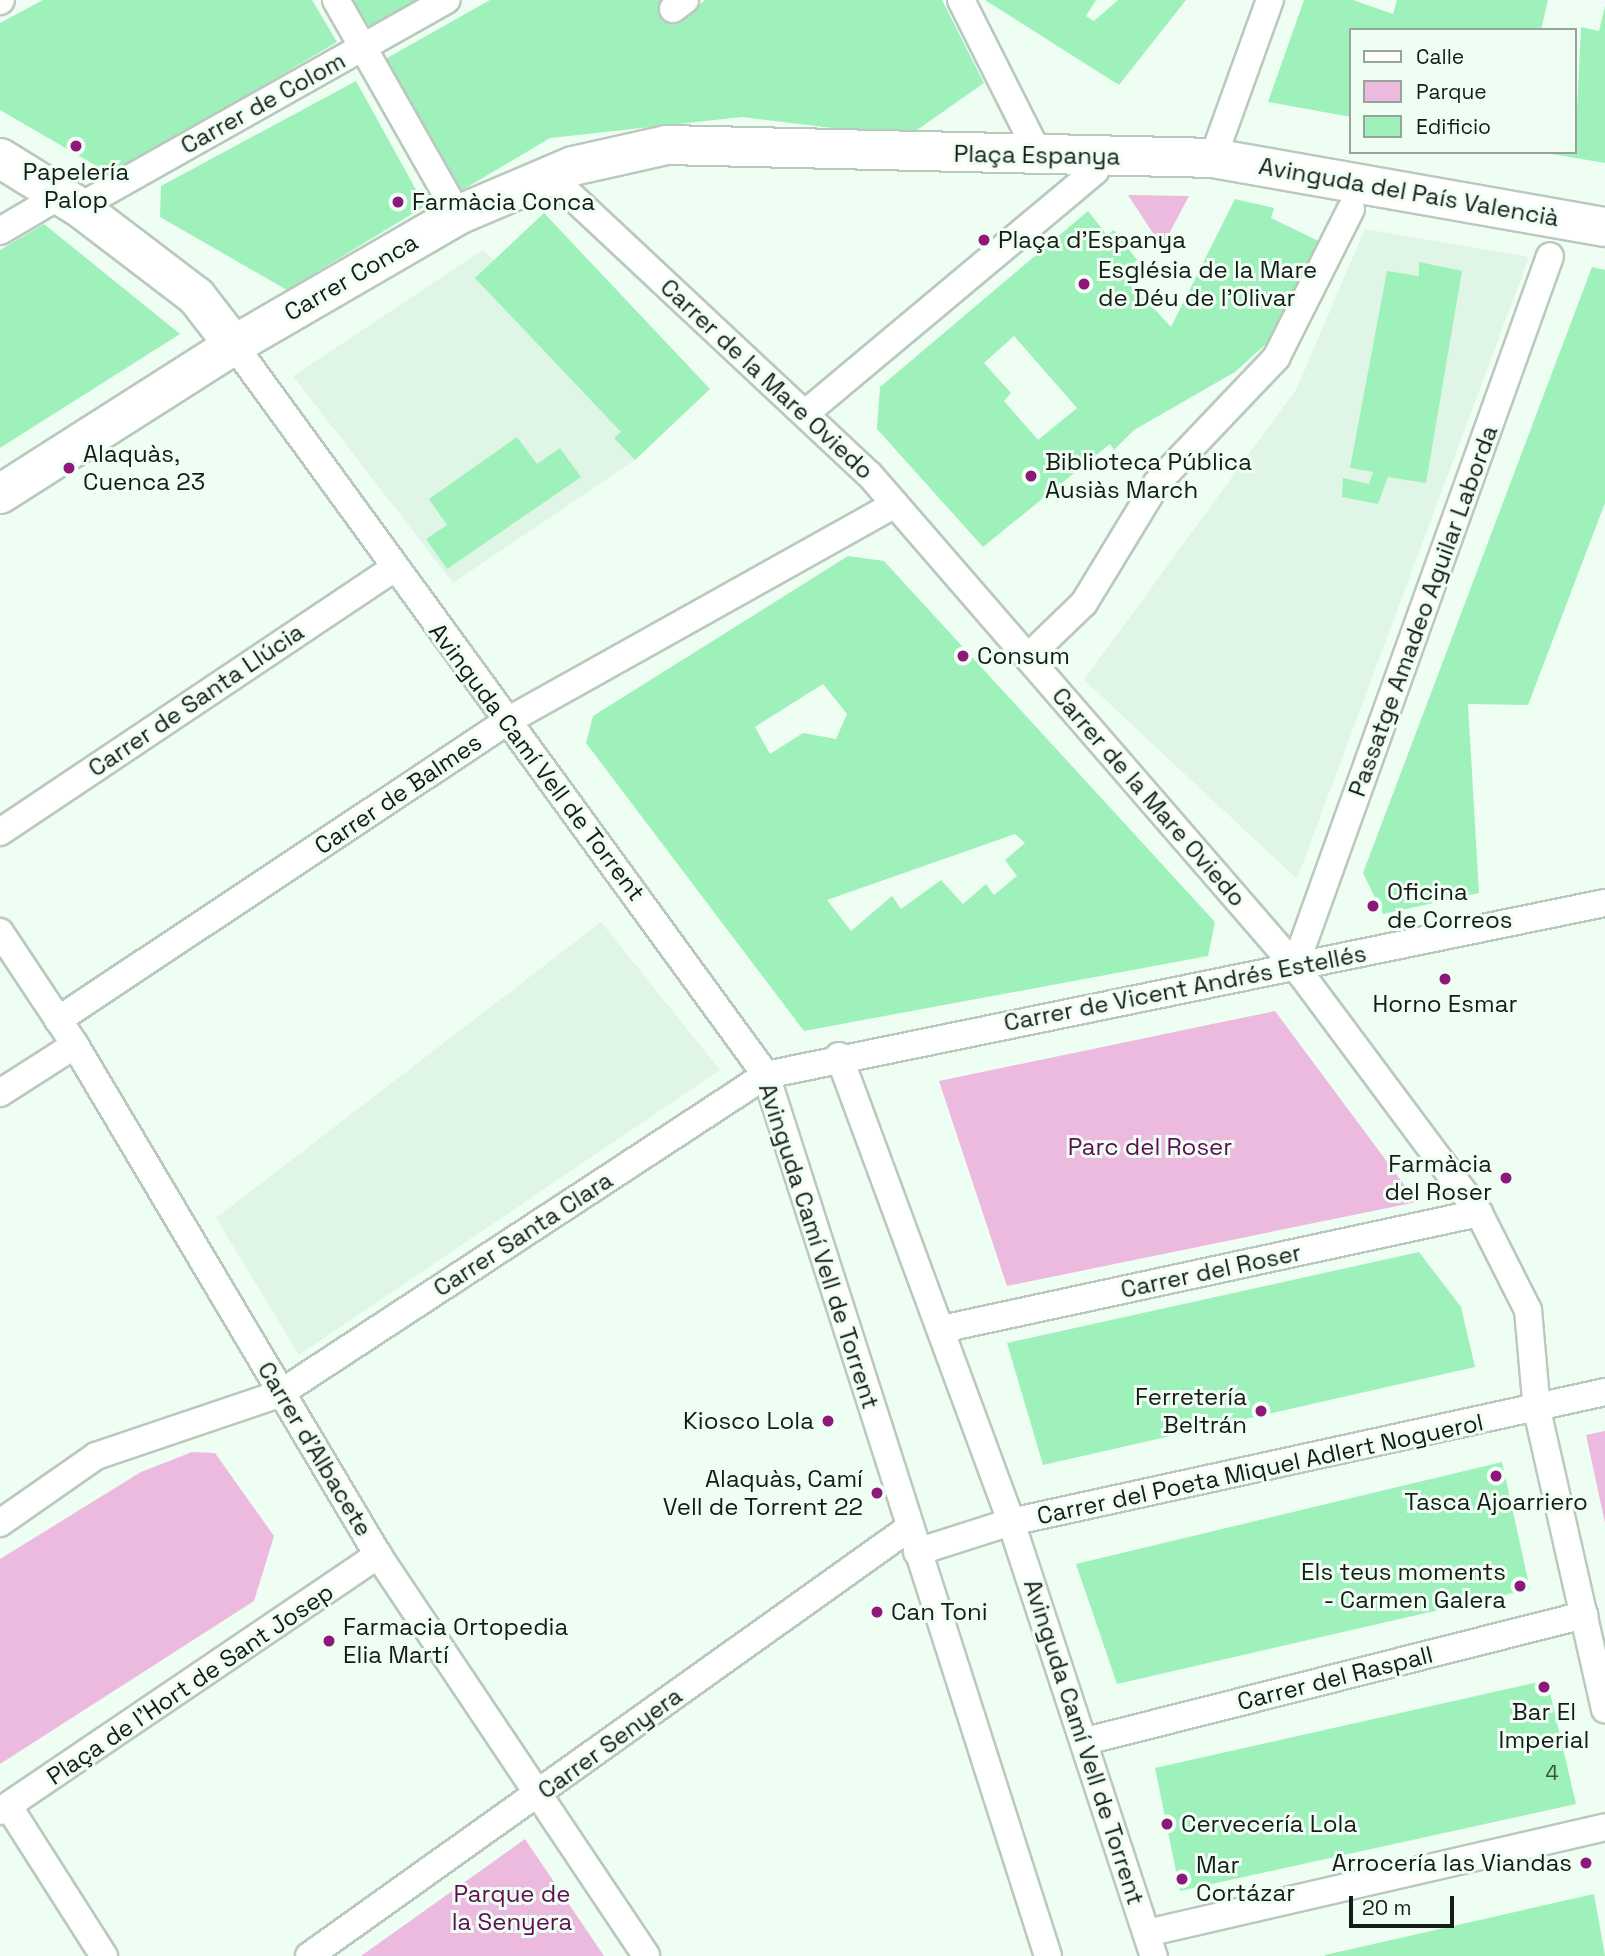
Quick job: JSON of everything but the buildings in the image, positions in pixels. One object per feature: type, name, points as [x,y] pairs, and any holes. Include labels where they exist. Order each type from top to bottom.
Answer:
[{"type":"street","points":[[336,0],[457,215]]},
{"type":"street","name":"Carrer de Colom","points":[[0,231],[68,203],[447,0]]},
{"type":"street","points":[[961,0],[1032,141],[1032,155]]},
{"type":"street","points":[[1213,158],[1270,0]]},
{"type":"street","name":"Carrer Conca","points":[[0,494],[234,345],[457,215],[548,174],[667,145],[861,151]]},
{"type":"street","name":"Plaça Espanya","points":[[861,151],[1213,158]]},
{"type":"street","points":[[0,158],[68,203],[196,296],[234,345]]},
{"type":"street","name":"Avinguda del País Valencià","points":[[1213,158],[1605,227]]},
{"type":"street","points":[[807,412],[959,291],[1095,171]]},
{"type":"street","name":"Carrer de la Mare Oviedo","points":[[548,174],[807,412],[895,504],[1295,966],[1479,1213],[1528,1310],[1537,1410],[1605,1709]]},
{"type":"street","points":[[1028,657],[1084,603],[1157,483],[1276,358],[1351,209]]},
{"type":"street","name":"Passatge Amadeo Aguilar Laborda","points":[[1295,966],[1550,256]]},
{"type":"street","name":"Avinguda Camí Vell de Torrent","points":[[234,345],[393,569],[509,720],[766,1075],[1048,1956]]},
{"type":"street","name":"Carrer de Balmes","points":[[58,1020],[509,720],[895,504]]},
{"type":"street","name":"Carrer de Santa Llúcia","points":[[0,832],[393,569]]},
{"type":"street","name":"Carrer de Vicent Andrés Estellés","points":[[766,1075],[839,1056],[1605,903]]},
{"type":"street","name":"Carrer d'Albacete","points":[[0,932],[75,1045],[279,1394],[378,1555],[541,1792],[646,1956]]},
{"type":"street","points":[[0,1093],[75,1045]]},
{"type":"street","name":"Avinguda Camí Vell de Torrent","points":[[839,1056],[1012,1522],[1086,1741],[1150,1945]]},
{"type":"street","name":"Carrer Santa Clara","points":[[279,1394],[766,1075]]},
{"type":"street","name":"Carrer del Roser","points":[[942,1328],[1479,1213]]},
{"type":"street","name":"Carrer del Poeta Miquel Adlert Noguerol","points":[[913,1540],[1012,1522],[1537,1410],[1605,1392]]},
{"type":"street","points":[[0,1523],[96,1456],[279,1394]]},
{"type":"street","name":"Carrer Senyera","points":[[309,1956],[541,1792],[913,1540]]},
{"type":"street","name":"Plaça de l'Hort de Sant Josep","points":[[5,1809],[378,1555]]},
{"type":"street","name":"Carrer del Raspall","points":[[1086,1741],[1584,1615]]},
{"type":"street","points":[[5,1809],[104,1956]]},
{"type":"street","points":[[1150,1945],[1605,1828]]},
{"type":"shaded area","points":[[544,213],[710,389],[635,460],[453,583],[293,376],[483,250],[494,260]]},
{"type":"shaded area","points":[[1365,229],[1529,257],[1297,879],[1084,680],[1297,388]]},
{"type":"shaded area","points":[[601,922],[720,1070],[299,1355],[216,1218]]},
{"type":"green space","points":[[1128,195],[1189,196],[1162,247]]},
{"type":"green space","name":"Parc del Roser","points":[[1275,1011],[1417,1202],[1007,1286],[939,1081]]},
{"type":"green space","points":[[1605,1431],[1605,1523],[1586,1435]]},
{"type":"green space","points":[[192,1452],[215,1453],[274,1536],[254,1601],[0,1764],[0,1559],[141,1472]]},
{"type":"green space","name":"Parque de la Senyera","points":[[525,1839],[604,1956],[361,1956]]},
{"type":"place","name":"Papelería Palop","points":[[76,146]]},
{"type":"place","name":"Farmàcia Conca","points":[[398,202]]},
{"type":"place","name":"Plaça d'Espanya","points":[[984,240]]},
{"type":"place","name":"Església de la Mare de Déu de l'Olivar","points":[[1084,284]]},
{"type":"place","name":"Alaquàs, Cuenca 23","points":[[69,468]]},
{"type":"place","name":"Biblioteca Pública Ausiàs March","points":[[1031,476]]},
{"type":"place","name":"Consum","points":[[963,656]]},
{"type":"place","name":"Oficina de Correos","points":[[1373,906]]},
{"type":"place","name":"Horno Esmar","points":[[1445,979]]},
{"type":"place","name":"Farmàcia del Roser","points":[[1506,1178]]},
{"type":"place","name":"Ferretería Beltrán","points":[[1261,1411]]},
{"type":"place","name":"Kiosco Lola","points":[[828,1421]]},
{"type":"place","name":"Tasca Ajoarriero","points":[[1496,1476]]},
{"type":"place","name":"Alaquàs, Camí Vell de Torrent 22","points":[[877,1493]]},
{"type":"place","name":"Els teus moments - Carmen Galera","points":[[1520,1586]]},
{"type":"place","name":"Can Toni","points":[[877,1612]]},
{"type":"place","name":"Farmacia Ortopedia Elia Martí","points":[[329,1641]]},
{"type":"place","name":"Bar El Imperial","points":[[1544,1687]]},
{"type":"place","name":"Cervecería Lola","points":[[1167,1824]]},
{"type":"place","name":"Arrocería las Viandas","points":[[1586,1863]]},
{"type":"place","name":"Mar Cortázar","points":[[1182,1879]]}]
